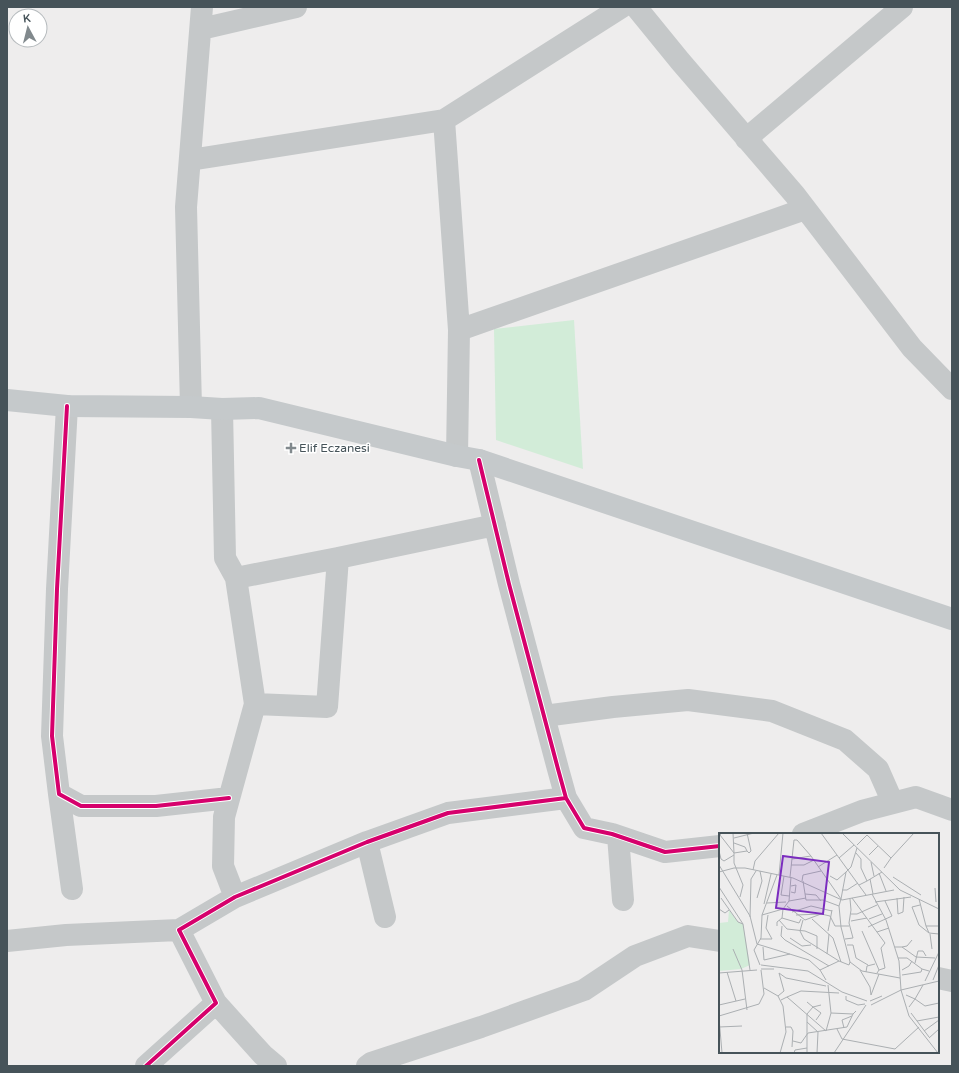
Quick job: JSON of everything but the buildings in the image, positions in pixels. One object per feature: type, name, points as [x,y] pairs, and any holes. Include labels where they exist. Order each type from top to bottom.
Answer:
[{"type":"main road","points":[[7,400],[67,406],[191,407],[222,409],[259,408],[479,460],[952,619]]},
{"type":"street","points":[[191,407],[186,207],[202,7]]},
{"type":"street","points":[[201,29],[296,7]]},
{"type":"street","points":[[190,160],[444,120],[622,7]]},
{"type":"street","points":[[636,7],[805,209],[912,348],[952,389]]},
{"type":"street","points":[[746,139],[902,7]]},
{"type":"street","points":[[444,120],[459,330],[457,456]]},
{"type":"street","points":[[459,330],[805,209]]},
{"type":"street","points":[[67,406],[56,589],[52,736],[72,889]]},
{"type":"street","points":[[222,409],[225,558],[236,578],[255,704],[224,817],[223,866],[235,898]]},
{"type":"street","points":[[479,460],[566,798],[584,828],[618,836],[665,852],[719,846]]},
{"type":"street","points":[[236,578],[495,525]]},
{"type":"street","points":[[255,704],[327,707],[338,558]]},
{"type":"street","points":[[544,716],[613,707],[688,700],[772,711],[846,740],[878,769],[893,803]]},
{"type":"street","points":[[59,794],[80,806],[156,806],[229,798]]},
{"type":"street","points":[[806,833],[862,811],[916,797],[952,810]]},
{"type":"street","points":[[7,941],[66,935],[179,930],[235,898],[367,842],[448,813],[566,798]]},
{"type":"street","points":[[618,836],[623,900]]},
{"type":"street","points":[[367,842],[385,917]]},
{"type":"street","points":[[179,930],[216,1004],[263,1056],[276,1066]]},
{"type":"street","points":[[367,1066],[371,1063],[481,1027],[584,990],[635,956],[688,936],[719,941]]},
{"type":"street","points":[[939,978],[952,981]]},
{"type":"street","points":[[146,1066],[216,1004]]},
{"type":"green space","points":[[574,320],[583,469],[496,440],[494,329]]},
{"type":"cycle path","points":[[67,406],[57,589],[52,736],[59,794],[81,806],[156,806],[229,798]]},
{"type":"cycle path","points":[[479,460],[509,584],[566,798],[584,828],[612,834],[665,852],[719,846]]},
{"type":"cycle path","points":[[146,1066],[216,1003],[179,930],[235,897],[367,842],[448,813],[566,798]]},
{"type":"place","name":"Elif Eczanesi","points":[[291,448]]}]
